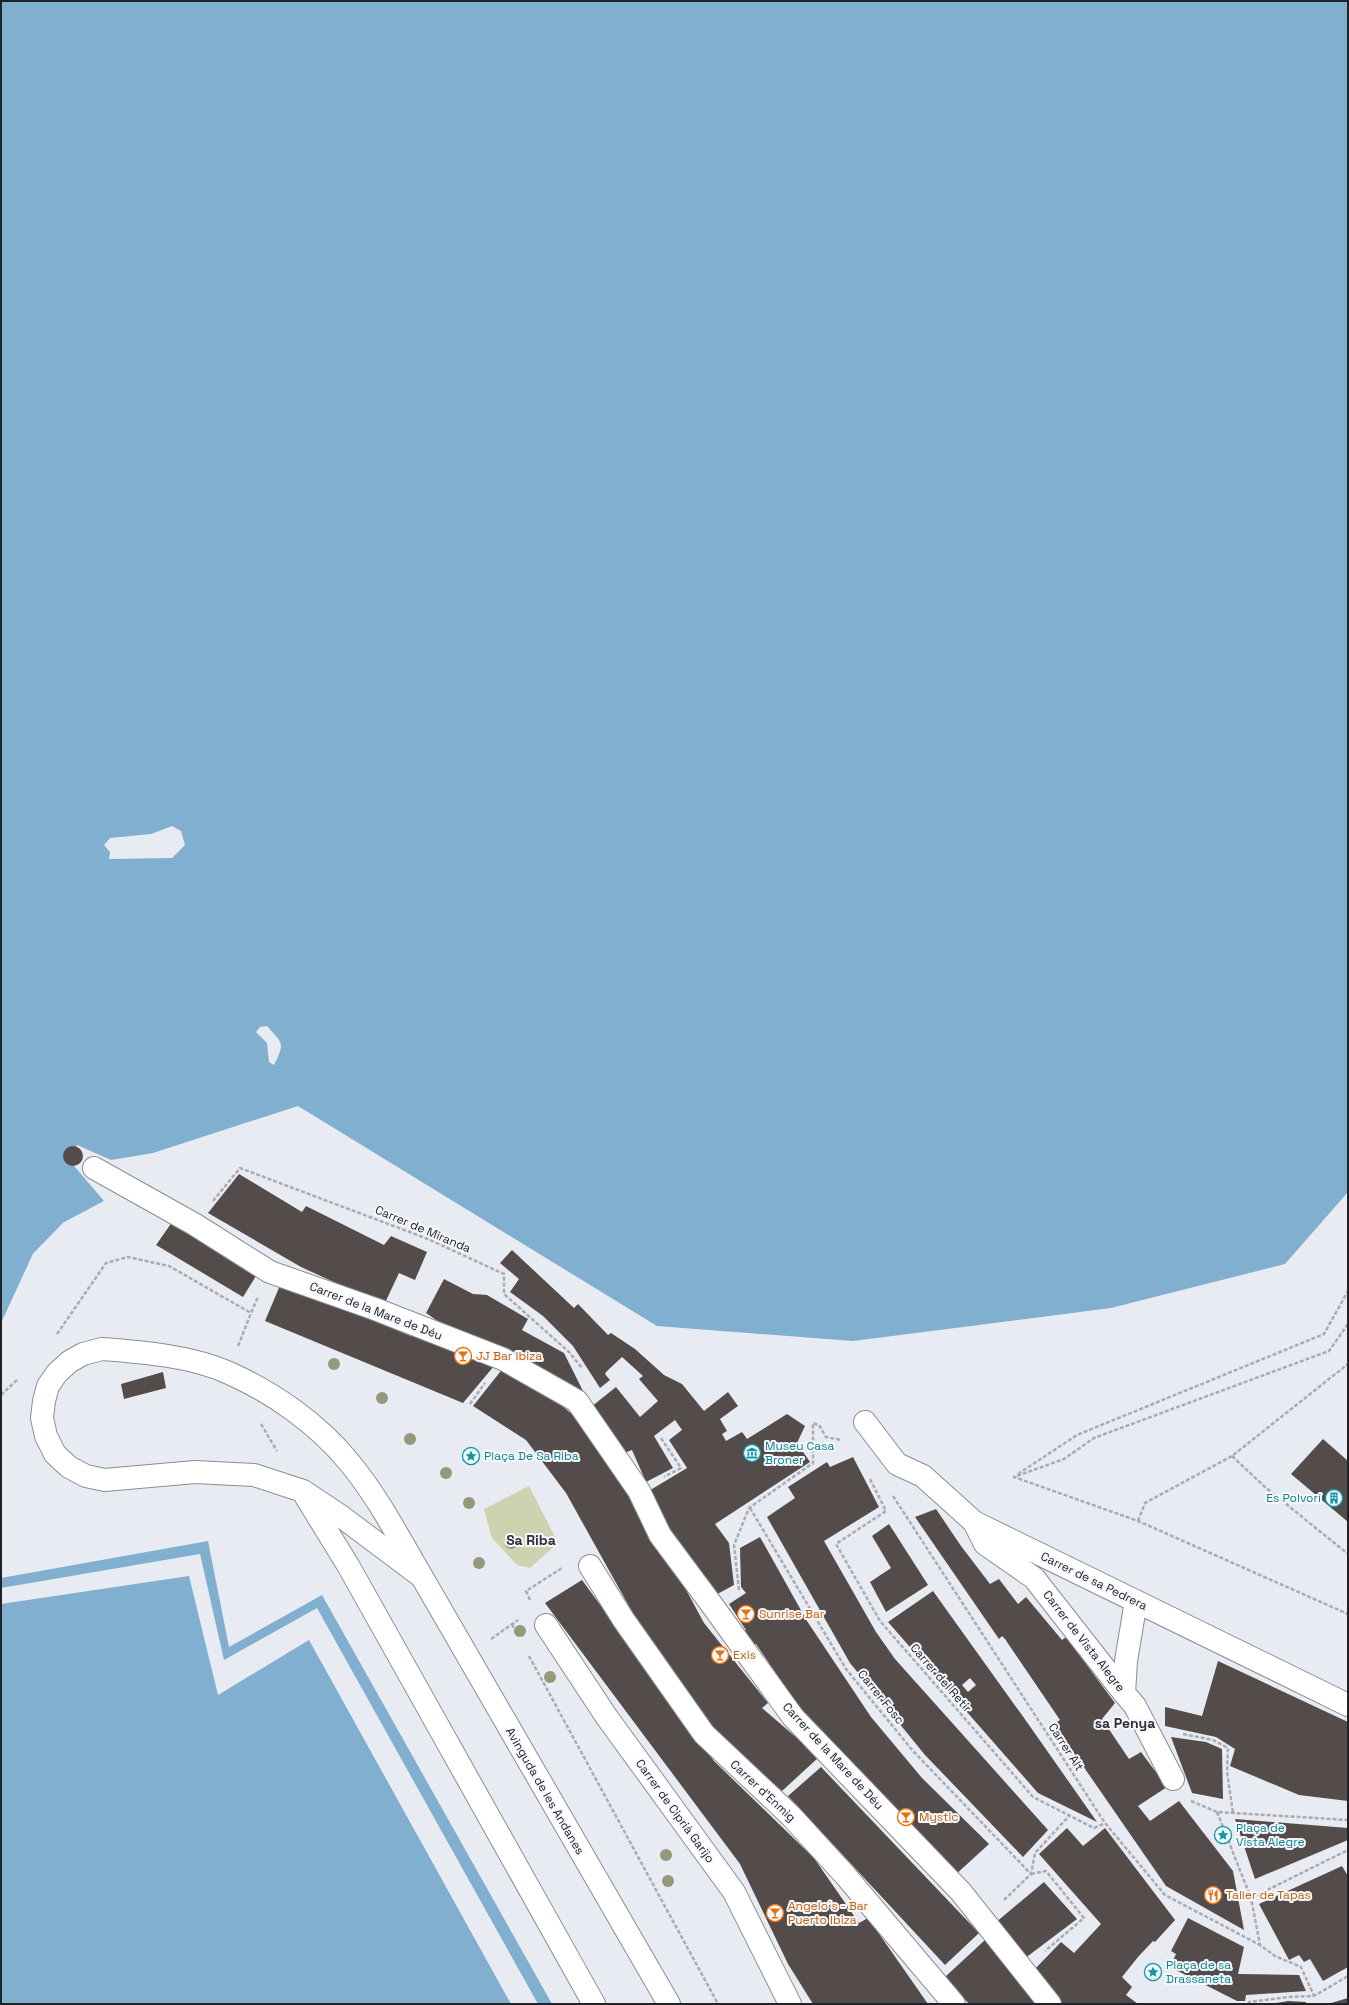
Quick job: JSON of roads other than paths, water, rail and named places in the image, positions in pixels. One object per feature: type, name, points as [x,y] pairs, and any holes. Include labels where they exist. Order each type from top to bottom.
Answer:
[{"type":"street","name":"Carrer de la Mare de Déu","points":[[94,1168],[194,1224],[270,1272],[375,1309],[503,1359],[577,1401],[639,1491],[660,1536],[793,1717],[961,1892],[1050,2004]]},
{"type":"street","name":"Avinguda de les Andanes","points":[[422,1577],[342,1518],[302,1491],[254,1475],[195,1472],[105,1480],[86,1476],[69,1468],[55,1454],[46,1436],[42,1418],[48,1386],[57,1373],[69,1362],[83,1354],[102,1349],[182,1359],[228,1372],[273,1396],[316,1427],[349,1462],[384,1511],[669,2004]]},
{"type":"street","name":"Carrer de sa Pedrera","points":[[865,1422],[897,1464],[923,1476],[974,1522],[1348,1705]]},
{"type":"street","points":[[302,1491],[349,1567],[594,2004]]},
{"type":"street","name":"Carrer de Vista Alegre","points":[[974,1522],[985,1544],[1034,1578],[1135,1706],[1173,1778]]},
{"type":"street","name":"Carrer d'Enmig","points":[[590,1566],[623,1619],[704,1734],[790,1815],[845,1875],[954,2004]]},
{"type":"street","points":[[1124,1693],[1126,1661],[1136,1601]]},
{"type":"street","name":"Carrer de Ciprià Garijo","points":[[546,1625],[606,1716],[734,1892],[775,1977],[790,2004]]},
{"type":"water","points":[[1,1],[1348,1],[1348,1192],[1285,1264],[1111,1308],[853,1341],[657,1326],[298,1106],[153,1153],[111,1160],[77,1145],[69,1160],[104,1201],[63,1223],[33,1254],[1,1323]],"holes":[[[172,826],[181,831],[185,845],[172,858],[109,859],[110,852],[104,845],[110,838],[151,834]],[[267,1026],[281,1043],[280,1051],[274,1065],[269,1062],[267,1043],[256,1032],[260,1027]]]},
{"type":"water","points":[[208,1541],[229,1647],[322,1595],[552,2004],[1,2004],[1,1578]]},
{"type":"place","name":"JJ Bar Ibiza","points":[[463,1356]]},
{"type":"place","name":"Museu Casa Broner","points":[[752,1453]]},
{"type":"place","name":"Plaça De Sa Riba","points":[[471,1456]]},
{"type":"place","name":"Es Polvorí","points":[[1334,1498]]},
{"type":"place","name":"Sunrise Bar","points":[[746,1614]]},
{"type":"place","name":"Exis","points":[[720,1655]]},
{"type":"place","name":"Mystic","points":[[906,1817]]},
{"type":"place","name":"Plaça de Vista Alegre","points":[[1223,1835]]},
{"type":"place","name":"Taller de Tapas","points":[[1213,1895]]},
{"type":"place","name":"Angelo´s - Bar Puerto Ibiza","points":[[775,1913]]},
{"type":"place","name":"Plaça de sa Drassaneta","points":[[1153,1972]]},
{"type":"district","name":"Sa Riba","points":[[531,1540]]},
{"type":"district","name":"sa Penya","points":[[1125,1723]]}]
